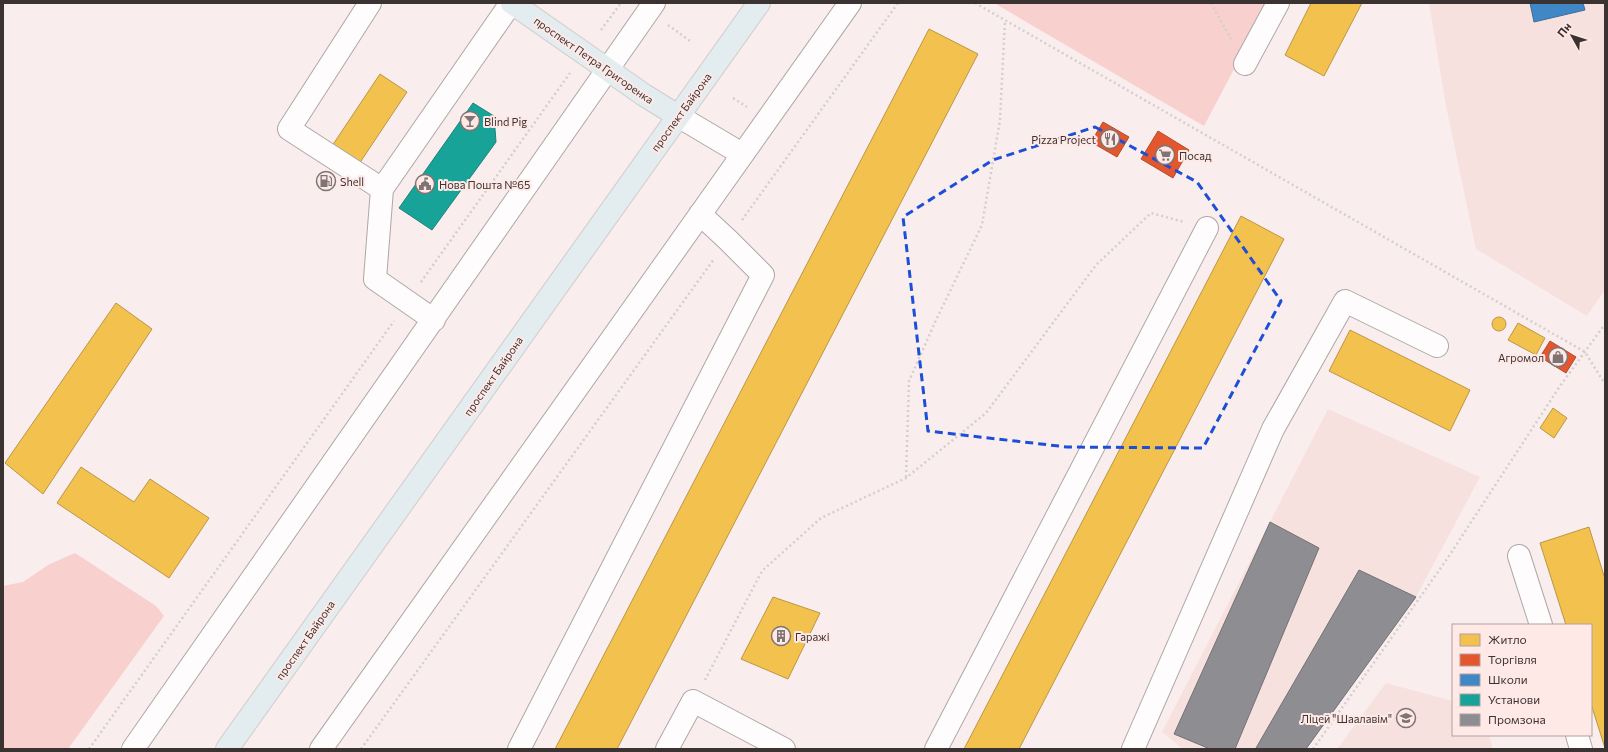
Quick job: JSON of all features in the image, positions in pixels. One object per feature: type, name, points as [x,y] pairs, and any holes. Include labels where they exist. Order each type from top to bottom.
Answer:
[{"type":"main road","name":"проспект Петра Григоренка","points":[[512,3],[678,116]]},
{"type":"main road","name":"проспект Байрона","points":[[227,749],[759,3]]},
{"type":"lane","points":[[370,3],[289,129],[382,189]]},
{"type":"lane","points":[[434,320],[375,279],[382,189],[512,3]]},
{"type":"lane","points":[[133,749],[654,3]]},
{"type":"lane","points":[[327,747],[742,154],[850,3]]},
{"type":"lane","points":[[1245,64],[1278,3]]},
{"type":"lane","points":[[678,116],[742,154]]},
{"type":"lane","points":[[519,749],[763,275],[700,214]]},
{"type":"lane","points":[[936,749],[1208,228]]},
{"type":"lane","points":[[1133,749],[1273,429],[1345,301],[1437,346]]},
{"type":"lane","points":[[1519,556],[1541,624]]},
{"type":"lane","points":[[667,749],[693,701],[784,749]]},
{"type":"lane","points":[[1576,736],[1581,749]]},
{"type":"path","points":[[601,30],[621,3]]},
{"type":"path","points":[[361,749],[898,3]]},
{"type":"path","points":[[975,3],[1585,352],[1605,384]]},
{"type":"path","points":[[1211,3],[1245,64]]},
{"type":"path","points":[[906,478],[909,381],[936,320],[982,225],[1000,120],[1005,20]]},
{"type":"path","points":[[667,25],[690,41]]},
{"type":"path","points":[[89,749],[573,69]]},
{"type":"path","points":[[693,701],[762,571],[822,518],[906,478],[986,413],[1096,265],[1150,213],[1208,228]]},
{"type":"path","points":[[1313,749],[1447,558],[1560,386],[1605,324]]},
{"type":"highlighted area","points":[[1095,127],[1197,182],[1281,301],[1203,448],[1067,447],[928,431],[903,217],[993,160]]},
{"type":"shaded area","points":[[994,3],[1269,3],[1204,126]]},
{"type":"shaded area","points":[[1429,3],[1605,3],[1605,290],[1587,316],[1476,249],[1446,106]]},
{"type":"shaded area","points":[[1328,409],[1480,477],[1416,597],[1306,749],[1183,749],[1162,732]]},
{"type":"shaded area","points":[[75,553],[156,606],[164,616],[68,749],[3,749],[3,586],[23,582],[48,565]]},
{"type":"shaded area","name":"Ліцей \"Шаалавім\"","points":[[1386,683],[1452,701],[1452,736],[1489,736],[1493,749],[1337,749]]},
{"type":"building: Житло","points":[[1311,3],[1362,3],[1324,76],[1285,55]]},
{"type":"building: Житло","points":[[929,29],[978,54],[617,749],[555,749]]},
{"type":"building: Житло","points":[[380,74],[407,92],[359,164],[332,146]]},
{"type":"building: Житло","points":[[1241,216],[1284,239],[1019,749],[964,749]]},
{"type":"building: Житло","points":[[116,303],[152,329],[43,494],[5,463]]},
{"type":"building: Житло","points":[[1499,317],[1504,319],[1506,324],[1504,329],[1499,331],[1494,329],[1492,324],[1494,319]]},
{"type":"building: Житло","points":[[1518,323],[1545,338],[1536,355],[1508,340]]},
{"type":"building: Житло","points":[[1350,330],[1470,390],[1450,431],[1329,371]]},
{"type":"building: Житло","points":[[1553,408],[1567,418],[1554,438],[1540,428]]},
{"type":"building: Житло","points":[[81,467],[134,502],[150,479],[209,518],[169,578],[57,503]]},
{"type":"building: Житло","points":[[1589,527],[1605,579],[1605,748],[1592,707],[1592,624],[1566,624],[1540,543]]},
{"type":"building: Житло","name":"Гаражі","points":[[773,597],[820,613],[788,679],[741,659]]},
{"type":"building: Торгівля","name":"Pizza Project","points":[[1103,122],[1129,137],[1117,157],[1091,142]]},
{"type":"building: Торгівля","name":"Посад","points":[[1158,131],[1189,150],[1173,178],[1141,159]]},
{"type":"building: Торгівля","name":"Агромол","points":[[1550,341],[1576,357],[1566,373],[1540,357]]},
{"type":"building: Школи","points":[[1530,3],[1583,3],[1585,10],[1534,22]]},
{"type":"building: Установи","points":[[473,103],[494,116],[496,142],[432,230],[399,208]]},
{"type":"building: Промзона","points":[[1270,522],[1319,548],[1235,749],[1210,749],[1174,734]]},
{"type":"building: Промзона","points":[[1359,570],[1416,597],[1306,749],[1256,748]]},
{"type":"place","name":"Blind Pig","points":[[470,121]]},
{"type":"place","name":"Pizza Project","points":[[1110,139]]},
{"type":"place","name":"Посад","points":[[1165,155]]},
{"type":"place","name":"Shell","points":[[326,181]]},
{"type":"place","name":"Нова Пошта №65","points":[[425,184]]},
{"type":"place","name":"Агромол","points":[[1558,357]]},
{"type":"place","name":"Гаражі","points":[[781,636]]},
{"type":"place","name":"Ліцей \"Шаалавім\"","points":[[1406,718]]}]
